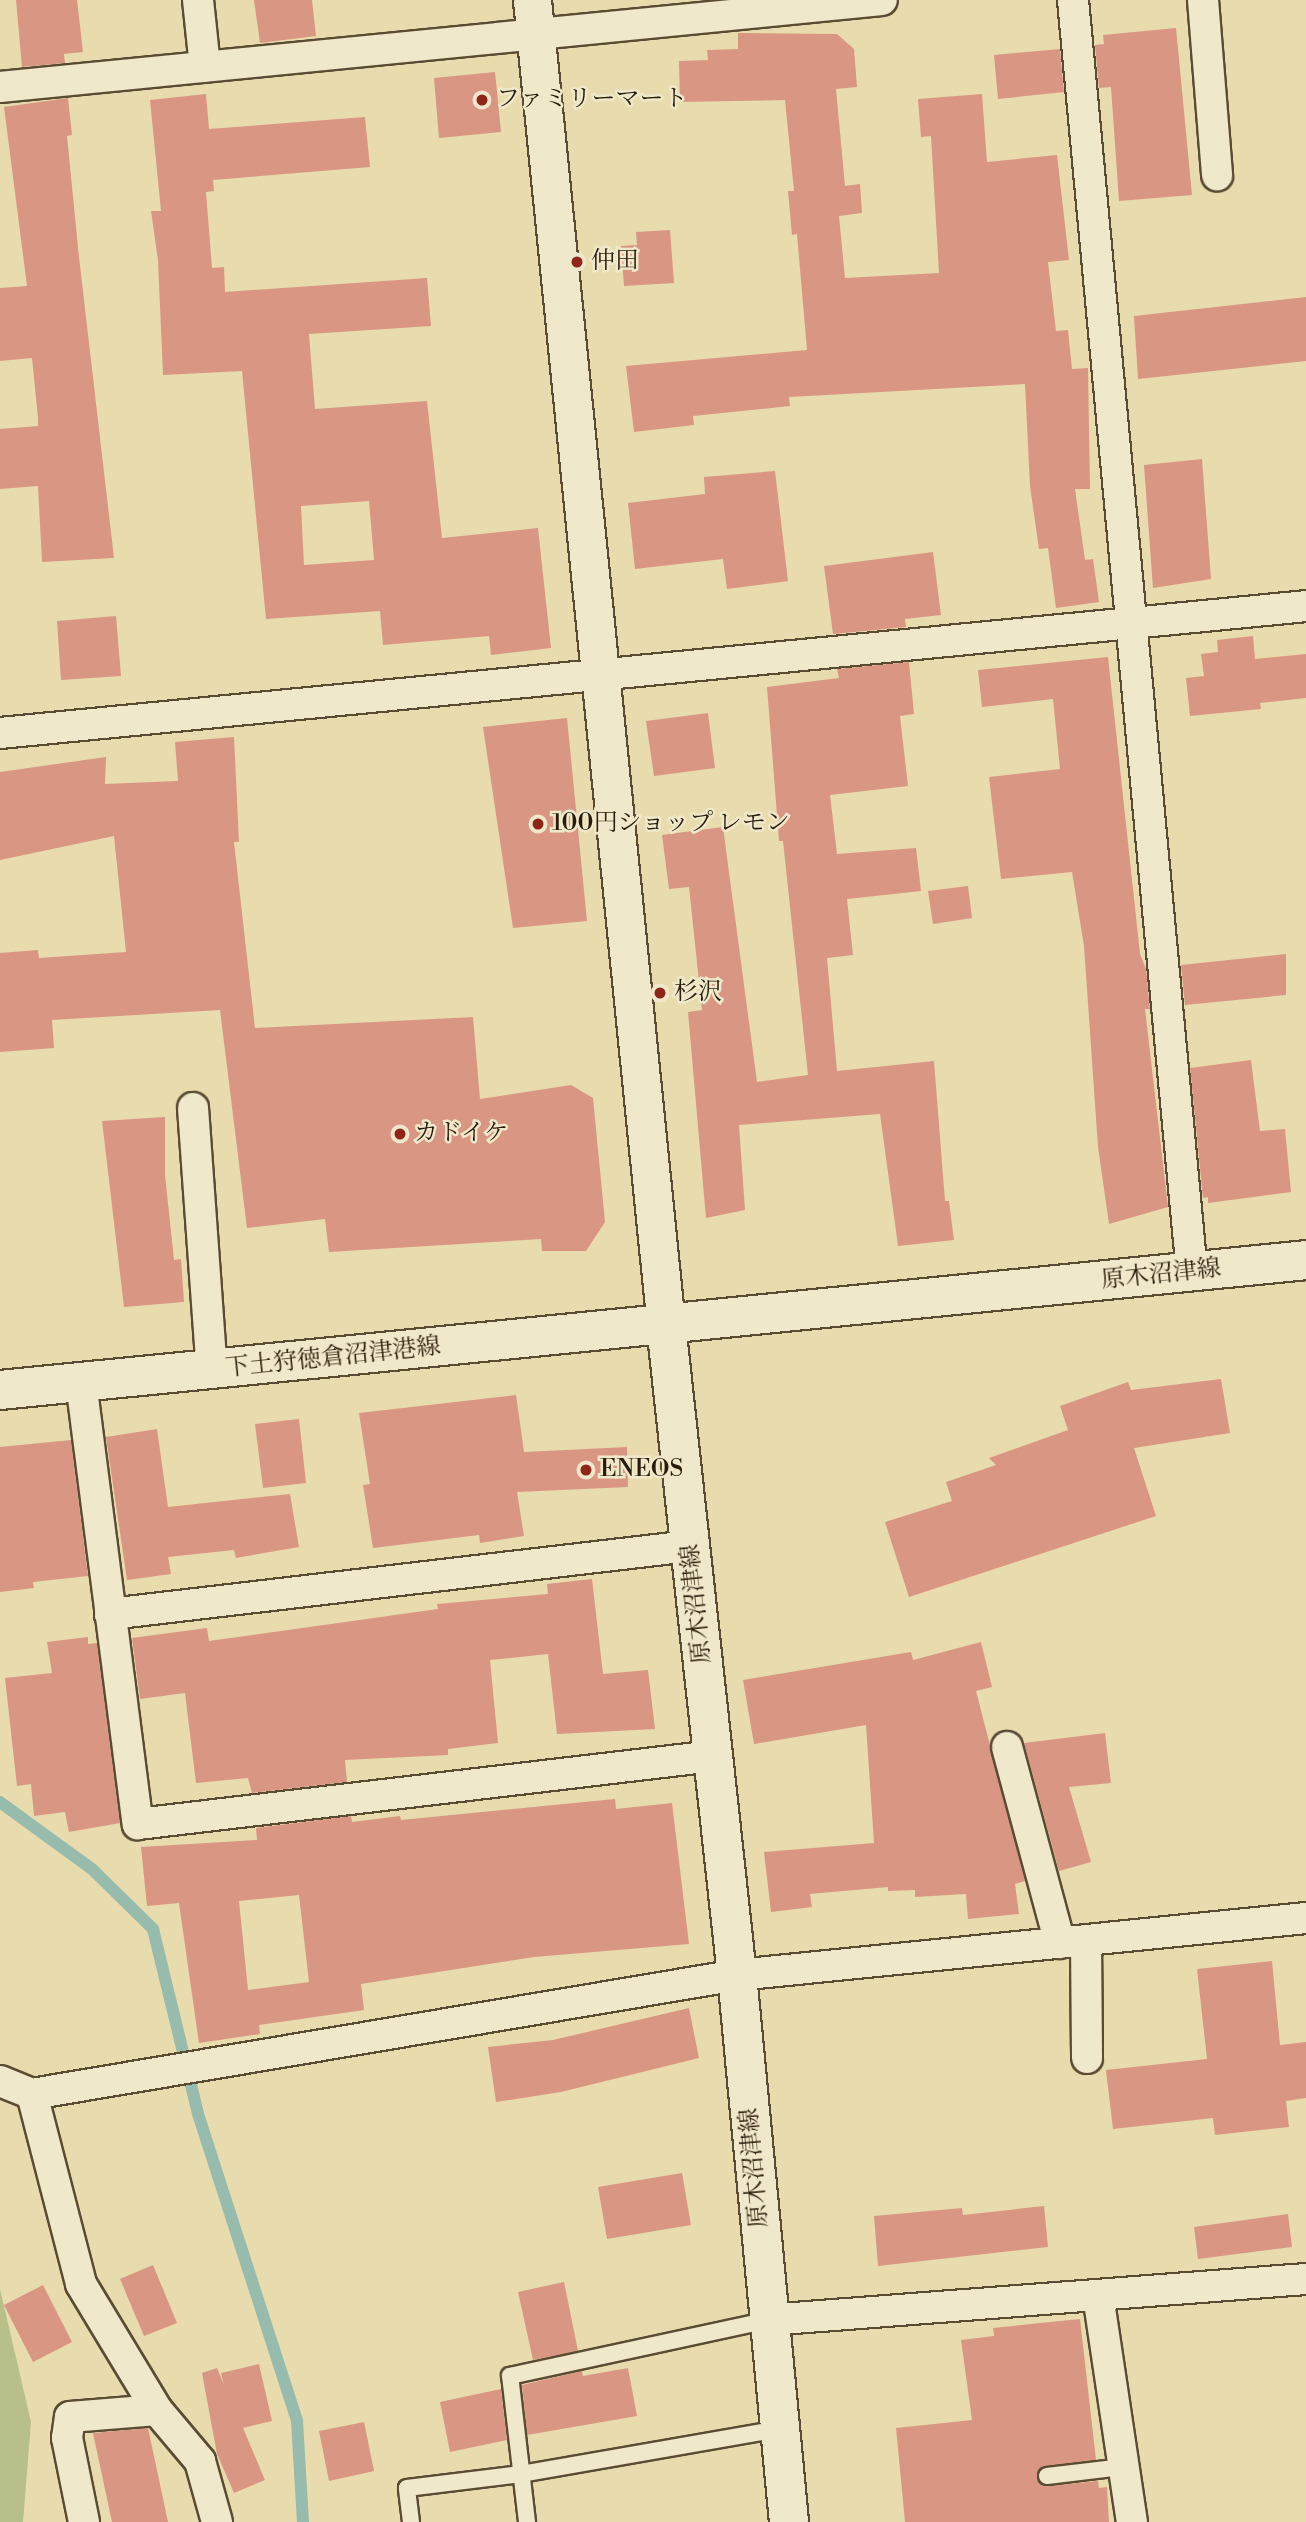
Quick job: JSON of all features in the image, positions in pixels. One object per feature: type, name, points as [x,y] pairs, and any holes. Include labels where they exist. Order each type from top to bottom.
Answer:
[{"type":"main road","name":"原木沼津線","points":[[789,2522],[737,1975],[666,1325],[1306,1260]]},
{"type":"main road","name":"下土狩徳倉沼津港線","points":[[0,1390],[666,1325]]},
{"type":"street","points":[[198,0],[205,67]]},
{"type":"street","points":[[0,87],[205,67],[534,16],[880,0]]},
{"type":"street","points":[[1073,0],[1192,1272]]},
{"type":"street","points":[[1203,0],[1217,175]]},
{"type":"street","points":[[534,16],[666,1325]]},
{"type":"street","points":[[0,733],[1306,607]]},
{"type":"street","points":[[193,1108],[212,1370]]},
{"type":"street","points":[[81,1382],[138,1824],[713,1756]]},
{"type":"street","points":[[110,1614],[690,1546]]},
{"type":"street","points":[[1007,1747],[1073,1942],[1087,2058]]},
{"type":"street","points":[[0,2081],[32,2094],[737,1975],[1306,1919]]},
{"type":"street","points":[[32,2094],[81,2284],[157,2410],[200,2461],[217,2522]]},
{"type":"street","points":[[768,2320],[1306,2279]]},
{"type":"street","points":[[1098,2295],[1132,2522]]},
{"type":"street","points":[[84,2522],[67,2438],[70,2417],[157,2410]]},
{"type":"lane","points":[[527,2522],[510,2376],[768,2320]]},
{"type":"lane","points":[[411,2522],[407,2488],[521,2474],[779,2429]]},
{"type":"lane","points":[[1047,2476],[1124,2467]]},
{"type":"green space","points":[[0,2289],[31,2422],[23,2522],[0,2522]]},
{"type":"building","points":[[16,0],[77,0],[83,52],[64,54],[65,63],[22,67]]},
{"type":"building","points":[[254,0],[312,0],[316,36],[260,43]]},
{"type":"building","points":[[1176,28],[1192,195],[1119,201],[1111,87],[1099,88],[1095,45],[1104,44],[1103,35]]},
{"type":"building","points":[[738,33],[837,34],[854,49],[857,87],[836,89],[845,186],[860,184],[862,213],[839,216],[845,278],[939,273],[931,136],[921,137],[918,99],[982,94],[987,162],[1057,155],[1069,260],[1048,262],[1056,331],[1068,330],[1072,369],[1088,368],[1090,489],[1075,489],[1085,560],[1093,559],[1099,602],[1056,608],[1048,548],[1039,549],[1030,486],[1025,384],[789,397],[790,406],[693,416],[694,425],[634,432],[626,366],[807,350],[797,234],[792,235],[788,191],[794,191],[785,100],[680,102],[679,61],[708,60],[707,50],[738,49]]},
{"type":"building","points":[[1060,49],[1064,92],[998,99],[994,55]]},
{"type":"building","points":[[495,72],[501,132],[439,138],[434,78]]},
{"type":"building","points":[[206,94],[209,129],[365,117],[370,167],[213,180],[214,191],[206,192],[212,268],[224,267],[225,292],[427,278],[431,326],[309,334],[315,409],[427,401],[442,538],[538,528],[551,648],[491,655],[489,636],[383,645],[380,611],[266,619],[242,371],[163,375],[158,260],[151,211],[161,211],[150,100]],"holes":[[[369,501],[374,560],[304,565],[301,506]]]},
{"type":"building","points":[[68,98],[72,135],[67,136],[79,257],[114,558],[42,562],[38,486],[0,489],[0,429],[38,426],[32,358],[0,361],[0,288],[27,286],[4,107]]},
{"type":"building","points":[[670,230],[674,283],[624,286],[621,246],[637,245],[636,232]]},
{"type":"building","points":[[1306,297],[1306,361],[1138,379],[1134,316]]},
{"type":"building","points":[[1202,459],[1211,579],[1153,588],[1144,465]]},
{"type":"building","points":[[775,471],[788,581],[727,589],[723,559],[635,569],[628,503],[705,494],[704,477]]},
{"type":"building","points":[[933,552],[941,615],[905,619],[906,627],[833,634],[824,566]]},
{"type":"building","points":[[116,616],[121,676],[61,680],[57,621]]},
{"type":"building","points":[[1253,636],[1255,659],[1306,654],[1306,698],[1260,703],[1261,709],[1190,716],[1186,678],[1204,676],[1201,654],[1218,652],[1217,640]]},
{"type":"building","points":[[1108,657],[1140,954],[1146,969],[1150,1009],[1145,1009],[1168,1207],[1109,1224],[1098,1147],[1084,946],[1072,872],[1001,879],[989,777],[1060,769],[1053,699],[982,707],[978,670]]},
{"type":"building","points":[[909,662],[914,714],[900,716],[908,786],[830,795],[837,854],[916,848],[921,891],[847,899],[853,955],[827,958],[837,1071],[934,1061],[945,1201],[949,1201],[954,1240],[898,1246],[880,1114],[739,1125],[745,1210],[706,1218],[688,1012],[702,1010],[689,887],[669,889],[662,835],[723,827],[757,1082],[808,1075],[783,841],[779,841],[767,687],[839,678],[837,669]]},
{"type":"building","points":[[708,713],[715,768],[654,776],[646,721]]},
{"type":"building","name":"100円ショップ レモン","points":[[567,718],[587,921],[513,928],[483,727]]},
{"type":"building","points":[[234,737],[239,842],[234,842],[255,1028],[473,1017],[480,1099],[571,1085],[593,1098],[605,1222],[586,1251],[542,1251],[541,1239],[329,1252],[325,1219],[247,1228],[220,1010],[52,1020],[54,1048],[0,1052],[0,953],[38,950],[39,958],[126,952],[114,836],[0,860],[0,772],[106,757],[105,784],[178,781],[175,742]]},
{"type":"building","points":[[968,886],[972,918],[933,924],[928,891]]},
{"type":"building","points":[[1286,954],[1286,995],[1185,1005],[1181,965]]},
{"type":"building","points":[[1251,1060],[1260,1131],[1285,1129],[1291,1192],[1208,1203],[1208,1197],[1203,1198],[1190,1068]]},
{"type":"building","points":[[165,1117],[165,1175],[174,1260],[181,1259],[184,1302],[124,1307],[102,1121]]},
{"type":"building","points":[[1221,1379],[1230,1433],[1134,1448],[1156,1516],[909,1597],[885,1522],[952,1501],[946,1482],[996,1465],[989,1458],[1068,1430],[1060,1406],[1128,1382],[1131,1390]]},
{"type":"building","points":[[516,1395],[524,1452],[627,1447],[628,1487],[517,1492],[524,1536],[480,1543],[479,1535],[373,1548],[363,1485],[370,1484],[359,1413]]},
{"type":"building","points":[[299,1419],[306,1483],[263,1488],[255,1424]]},
{"type":"building","points":[[157,1429],[168,1507],[290,1494],[299,1547],[236,1558],[234,1550],[168,1557],[171,1574],[127,1580],[106,1437]]},
{"type":"building","points":[[71,1440],[88,1576],[33,1582],[34,1588],[0,1592],[0,1447]]},
{"type":"building","points":[[592,1579],[603,1674],[648,1670],[655,1729],[557,1734],[548,1654],[490,1660],[498,1743],[448,1749],[448,1755],[345,1760],[347,1782],[252,1793],[248,1778],[196,1783],[185,1693],[140,1699],[132,1638],[207,1628],[209,1641],[438,1609],[437,1604],[548,1594],[547,1584]]},
{"type":"building","points":[[88,1637],[88,1644],[97,1643],[120,1823],[69,1832],[65,1812],[34,1816],[31,1784],[17,1786],[5,1678],[52,1673],[47,1642]]},
{"type":"building","points":[[981,1642],[992,1687],[976,1691],[1025,1881],[1015,1884],[1019,1914],[968,1919],[966,1894],[915,1897],[915,1890],[888,1891],[888,1887],[810,1894],[812,1907],[771,1912],[764,1852],[874,1843],[866,1725],[754,1744],[743,1680],[911,1652],[913,1660]]},
{"type":"building","points":[[1105,1733],[1111,1783],[1069,1787],[1091,1862],[1059,1871],[1024,1743]]},
{"type":"building","points":[[615,1799],[616,1809],[672,1803],[689,1944],[534,1957],[361,1984],[364,2010],[259,2025],[260,2034],[199,2043],[179,1903],[147,1906],[141,1847],[257,1840],[256,1828],[351,1816],[352,1822],[400,1816],[401,1820]],"holes":[[[299,1895],[309,1982],[248,1990],[239,1901]]]},
{"type":"building","points":[[1272,1961],[1280,2045],[1306,2042],[1306,2098],[1286,2101],[1289,2127],[1215,2135],[1213,2118],[1113,2129],[1106,2070],[1207,2059],[1197,1969]]},
{"type":"building","points":[[689,2008],[699,2058],[561,2092],[496,2102],[488,2047],[553,2040]]},
{"type":"building","points":[[682,2173],[691,2225],[607,2239],[598,2187]]},
{"type":"building","points":[[1044,2206],[1048,2247],[878,2266],[874,2216],[962,2208],[963,2215]]},
{"type":"building","points":[[1288,2214],[1292,2247],[1198,2259],[1194,2227]]},
{"type":"building","points":[[153,2265],[177,2323],[144,2336],[120,2279]]},
{"type":"building","points":[[564,2282],[578,2351],[533,2360],[518,2292]]},
{"type":"building","points":[[43,2285],[72,2342],[33,2362],[4,2305]]},
{"type":"building","points":[[1080,2319],[1096,2460],[1045,2466],[1037,2478],[1048,2486],[1098,2481],[1099,2488],[1107,2487],[1109,2522],[905,2522],[896,2428],[972,2420],[961,2340],[994,2336],[993,2328]]},
{"type":"building","points":[[259,2364],[272,2421],[243,2428],[265,2480],[234,2493],[217,2454],[202,2373],[217,2368],[224,2385],[221,2373]]},
{"type":"building","points":[[628,2368],[637,2416],[527,2435],[522,2385],[582,2371],[583,2376]]},
{"type":"building","points":[[501,2389],[507,2440],[450,2452],[440,2402]]},
{"type":"building","points":[[364,2422],[374,2471],[329,2481],[319,2431]]},
{"type":"building","points":[[148,2428],[168,2522],[112,2522],[93,2433]]},
{"type":"waterway","points":[[0,1802],[92,1869],[153,1929],[198,2114],[297,2421],[303,2522]]},
{"type":"place","name":"ファミリーマート","points":[[482,100]]},
{"type":"place","name":"仲田","points":[[577,262]]},
{"type":"place","name":"100円ショップ レモン","points":[[538,824]]},
{"type":"place","name":"杉沢","points":[[660,993]]},
{"type":"place","name":"カドイケ","points":[[400,1134]]},
{"type":"place","name":"ENEOS","points":[[586,1470]]}]
